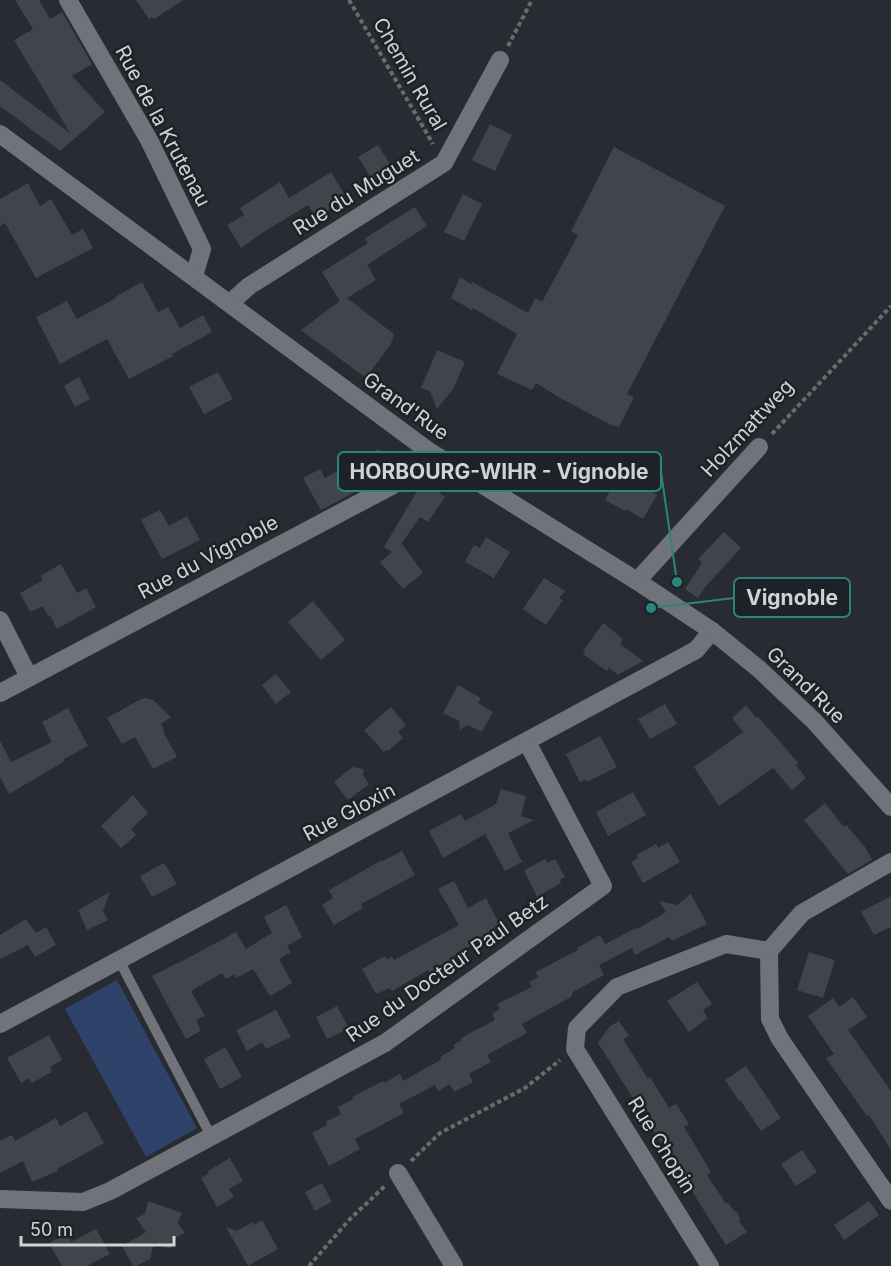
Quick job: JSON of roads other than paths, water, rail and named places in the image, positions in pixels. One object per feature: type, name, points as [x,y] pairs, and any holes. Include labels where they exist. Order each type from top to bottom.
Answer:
[{"type":"street","name":"Rue de la Krutenau","points":[[68,0],[149,140],[202,249],[194,276]]},
{"type":"street","name":"Rue du Muguet","points":[[230,303],[249,286],[444,163],[500,60]]},
{"type":"street","name":"Grand'Rue","points":[[0,134],[430,452],[637,581],[712,631],[759,669],[814,721],[891,807]]},
{"type":"street","name":"Holzmattweg","points":[[637,581],[759,447]]},
{"type":"street","name":"Rue du Vignoble","points":[[0,693],[414,474],[430,452]]},
{"type":"street","points":[[0,620],[29,677]]},
{"type":"street","name":"Rue Gloxin","points":[[0,1024],[696,650],[712,631]]},
{"type":"street","name":"Rue du Docteur Paul Betz","points":[[0,1198],[83,1202],[110,1191],[385,1043],[603,886],[527,742]]},
{"type":"street","points":[[891,862],[801,913],[769,951],[770,1019],[780,1039],[891,1202]]},
{"type":"street","name":"Rue Chopin","points":[[710,1266],[575,1049],[577,1028],[617,987],[726,944],[769,951]]},
{"type":"street","points":[[398,1173],[454,1266]]},
{"type":"lane","points":[[119,960],[211,1136]]},
{"type":"place","name":"HORBOURG-WIHR - Vignoble","points":[[677,582]]},
{"type":"place","name":"Vignoble","points":[[651,608]]}]
